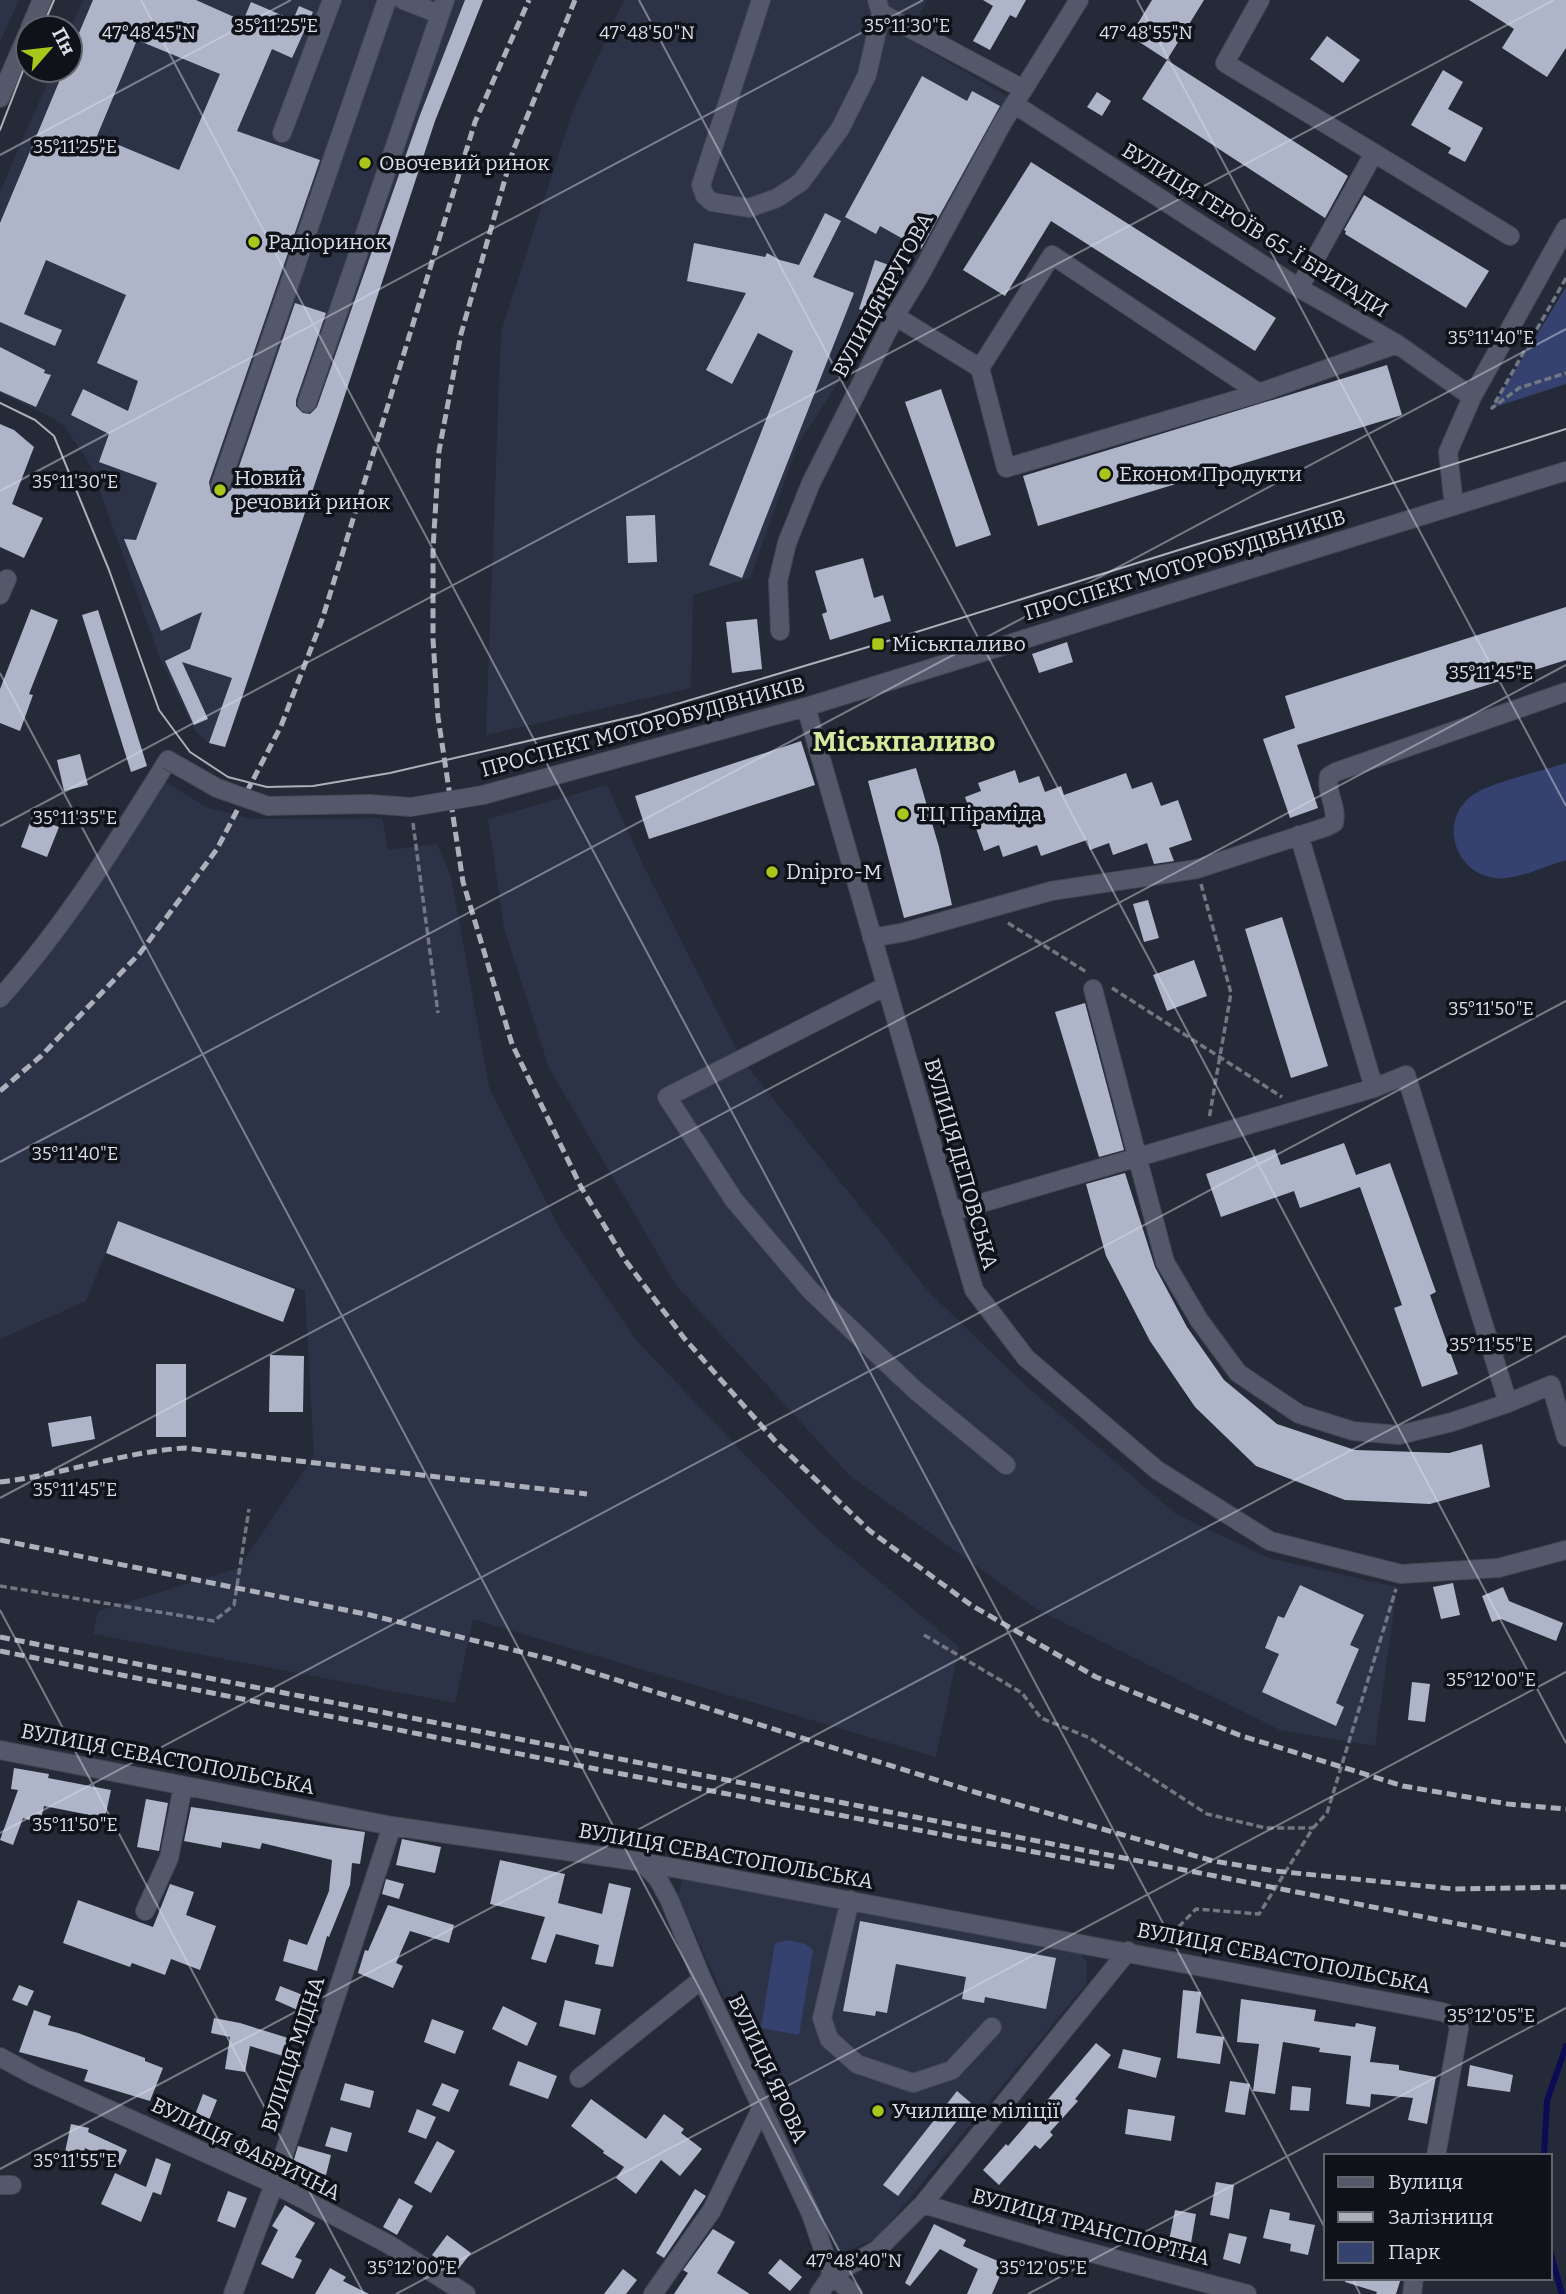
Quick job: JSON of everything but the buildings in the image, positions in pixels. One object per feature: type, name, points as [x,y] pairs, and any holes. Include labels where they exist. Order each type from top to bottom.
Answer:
[{"type":"street","points":[[282,133],[332,0]]},
{"type":"street","points":[[219,486],[387,0]]},
{"type":"street","points":[[307,403],[442,7],[403,0]]},
{"type":"street","points":[[761,0],[701,185],[705,196],[712,202],[749,208],[777,198],[802,182],[840,129],[867,75],[879,6]]},
{"type":"street","name":"ВУЛИЦЯ КРУГОВА","points":[[780,631],[778,581],[787,543],[811,483],[895,316],[1018,96],[1079,0]]},
{"type":"street","points":[[1260,0],[1225,63],[1510,236]]},
{"type":"street","name":"ВУЛИЦЯ ГЕРОЇВ 65-Ї БРИГАДИ","points":[[879,6],[1018,96],[1299,288],[1397,344],[1472,397]]},
{"type":"street","points":[[0,98],[14,65]]},
{"type":"street","points":[[1299,288],[1374,153]]},
{"type":"street","points":[[1454,506],[1448,452],[1472,397],[1566,228]]},
{"type":"street","points":[[980,368],[1052,255],[1259,393]]},
{"type":"street","points":[[895,316],[980,368],[1006,468],[1259,393],[1397,344]]},
{"type":"street","name":"ПРОСПЕКТ МОТОРОБУДІВНИКІВ","points":[[0,998],[19,977],[105,861],[168,761],[217,788],[268,806],[369,804],[411,807],[483,795],[806,707],[1566,471]]},
{"type":"street","points":[[872,937],[905,932],[1051,891],[1197,869],[1334,823],[1336,817],[1327,783],[1329,776],[1336,772],[1566,692]]},
{"type":"street","name":"ВУЛИЦЯ ДЕПОВСЬКА","points":[[806,707],[974,1290],[1026,1358],[1157,1470],[1270,1542],[1401,1574],[1498,1568],[1566,1550]]},
{"type":"street","points":[[1299,835],[1374,1088]]},
{"type":"street","points":[[1096,983],[1137,1158],[1165,1262],[1199,1320],[1238,1373],[1299,1414],[1353,1431],[1399,1435],[1452,1422],[1559,1383],[1566,1437]]},
{"type":"street","points":[[886,986],[667,1097],[734,1200],[810,1291],[915,1390],[1006,1465]]},
{"type":"street","points":[[951,1212],[1374,1088],[1406,1075],[1508,1403]]},
{"type":"street","name":"ВУЛИЦЯ СЕВАСТОПОЛЬСЬКА","points":[[0,1750],[392,1826],[642,1862],[1443,2012],[1455,2017],[1459,2028],[1436,2154]]},
{"type":"street","points":[[145,1911],[169,1858],[183,1786]]},
{"type":"street","name":"ВУЛИЦЯ МІДНА","points":[[233,2294],[274,2184],[392,1826]]},
{"type":"street","name":"ВУЛИЦЯ ЯРОВА","points":[[642,1862],[658,1879],[669,1899],[702,1979],[811,2214],[832,2275],[853,2294]]},
{"type":"street","points":[[850,1900],[822,2018],[829,2039],[857,2064],[913,2084],[952,2070],[992,2026]]},
{"type":"street","points":[[818,2294],[832,2275],[877,2250],[923,2204],[1128,1951]]},
{"type":"street","points":[[579,2078],[702,1979]]},
{"type":"street","name":"ВУЛИЦЯ ФАБРИЧНА","points":[[0,2057],[35,2076],[274,2184],[388,2244],[466,2294]]},
{"type":"street","points":[[653,2294],[712,2210],[761,2109]]},
{"type":"street","name":"ВУЛИЦЯ ТРАНСПОРТНА","points":[[923,2204],[1054,2243],[1247,2294]]},
{"type":"path","points":[[1566,278],[1492,408],[1519,388],[1566,373]]},
{"type":"path","points":[[411,807],[438,1013]]},
{"type":"path","points":[[1197,869],[1231,993],[1206,1138]]},
{"type":"path","points":[[987,909],[1096,983],[1302,1109]]},
{"type":"path","points":[[0,1586],[214,1621],[234,1605],[249,1509]]},
{"type":"path","points":[[1150,1956],[1196,1909],[1259,1914],[1313,1828],[1327,1813],[1401,1574]]},
{"type":"path","points":[[924,1635],[1022,1693],[1041,1718],[1090,1738],[1207,1814],[1266,1828],[1313,1828]]},
{"type":"shaded area","points":[[0,0],[19,0],[0,42]]},
{"type":"shaded area","points":[[83,0],[483,0],[435,121],[225,747],[209,743],[196,732],[161,661],[91,466],[65,427],[55,419],[0,393],[0,192],[47,84],[84,84],[84,14],[77,14]]},
{"type":"shaded area","points":[[624,0],[927,0],[918,18],[895,31],[1008,97],[915,265],[798,444],[750,578],[693,595],[691,688],[486,735],[501,332],[572,113]]},
{"type":"shaded area","points":[[164,781],[208,808],[252,819],[382,818],[388,850],[437,844],[451,877],[489,1087],[560,1229],[637,1341],[728,1437],[820,1532],[959,1647],[936,1757],[473,1619],[455,1703],[93,1634],[98,1611],[239,1568],[314,1456],[305,1291],[118,1222],[86,1301],[0,1339],[0,1005]]},
{"type":"shaded area","points":[[607,785],[645,869],[741,1059],[929,1292],[1024,1384],[1176,1514],[1269,1558],[1397,1587],[1375,1746],[1280,1730],[1038,1610],[849,1475],[676,1285],[549,1068],[504,928],[488,819]]},
{"type":"shaded area","name":"Училище міліції","points":[[683,1878],[1078,1949],[1087,1963],[1086,1984],[877,2238],[839,2254],[678,1896]]},
{"type":"green space","points":[[1566,287],[1566,384],[1492,408]]},
{"type":"green space","points":[[1566,763],[1566,860],[1503,878],[1480,874],[1469,867],[1461,857],[1454,832],[1455,819],[1470,797],[1501,782]]},
{"type":"green space","points":[[789,1940],[805,1944],[813,1950],[799,2035],[761,2028],[775,1943]]},
{"type":"waterway","points":[[1544,2154],[1547,2101],[1566,2046]]},
{"type":"waterway","points":[[1552,2258],[1562,2294]]},
{"type":"tram line","points":[[48,14],[54,0]]},
{"type":"tram line","points":[[0,130],[18,84]]},
{"type":"tram line","points":[[0,403],[35,420],[54,436],[109,570],[159,710],[190,752],[228,777],[267,787],[313,786],[390,773],[640,715],[878,644],[1566,429]]},
{"type":"railway","points":[[0,1091],[41,1056],[140,953],[217,849],[281,726],[322,620],[475,122],[529,0]]},
{"type":"railway","points":[[575,0],[513,151],[461,334],[439,451],[433,549],[433,639],[438,717],[463,882],[512,1044],[581,1187],[625,1260],[684,1338],[776,1442],[870,1531],[971,1605],[1096,1677],[1239,1735],[1403,1786],[1508,1804],[1566,1809]]},
{"type":"railway","points":[[0,1482],[138,1454],[185,1448],[587,1494]]},
{"type":"railway","points":[[0,1540],[370,1615],[550,1659],[978,1793],[1213,1861],[1275,1871],[1454,1889],[1566,1887]]},
{"type":"railway","points":[[0,1637],[1566,1945]]},
{"type":"railway","points":[[0,1651],[601,1770],[1119,1868]]},
{"type":"place","name":"Овочевий ринок","points":[[365,163]]},
{"type":"place","name":"Радіоринок","points":[[254,242]]},
{"type":"place","name":"Економ Продукти","points":[[1105,474]]},
{"type":"place","name":"Новий речовий ринок","points":[[220,490]]},
{"type":"place","name":"Міськпаливо","points":[[878,644]]},
{"type":"place","name":"ТЦ Піраміда","points":[[903,814]]},
{"type":"place","name":"Dnipro-M","points":[[772,872]]},
{"type":"place","name":"Училище міліції","points":[[878,2111]]},
{"type":"district","name":"Міськпаливо","points":[[904,741]]}]
